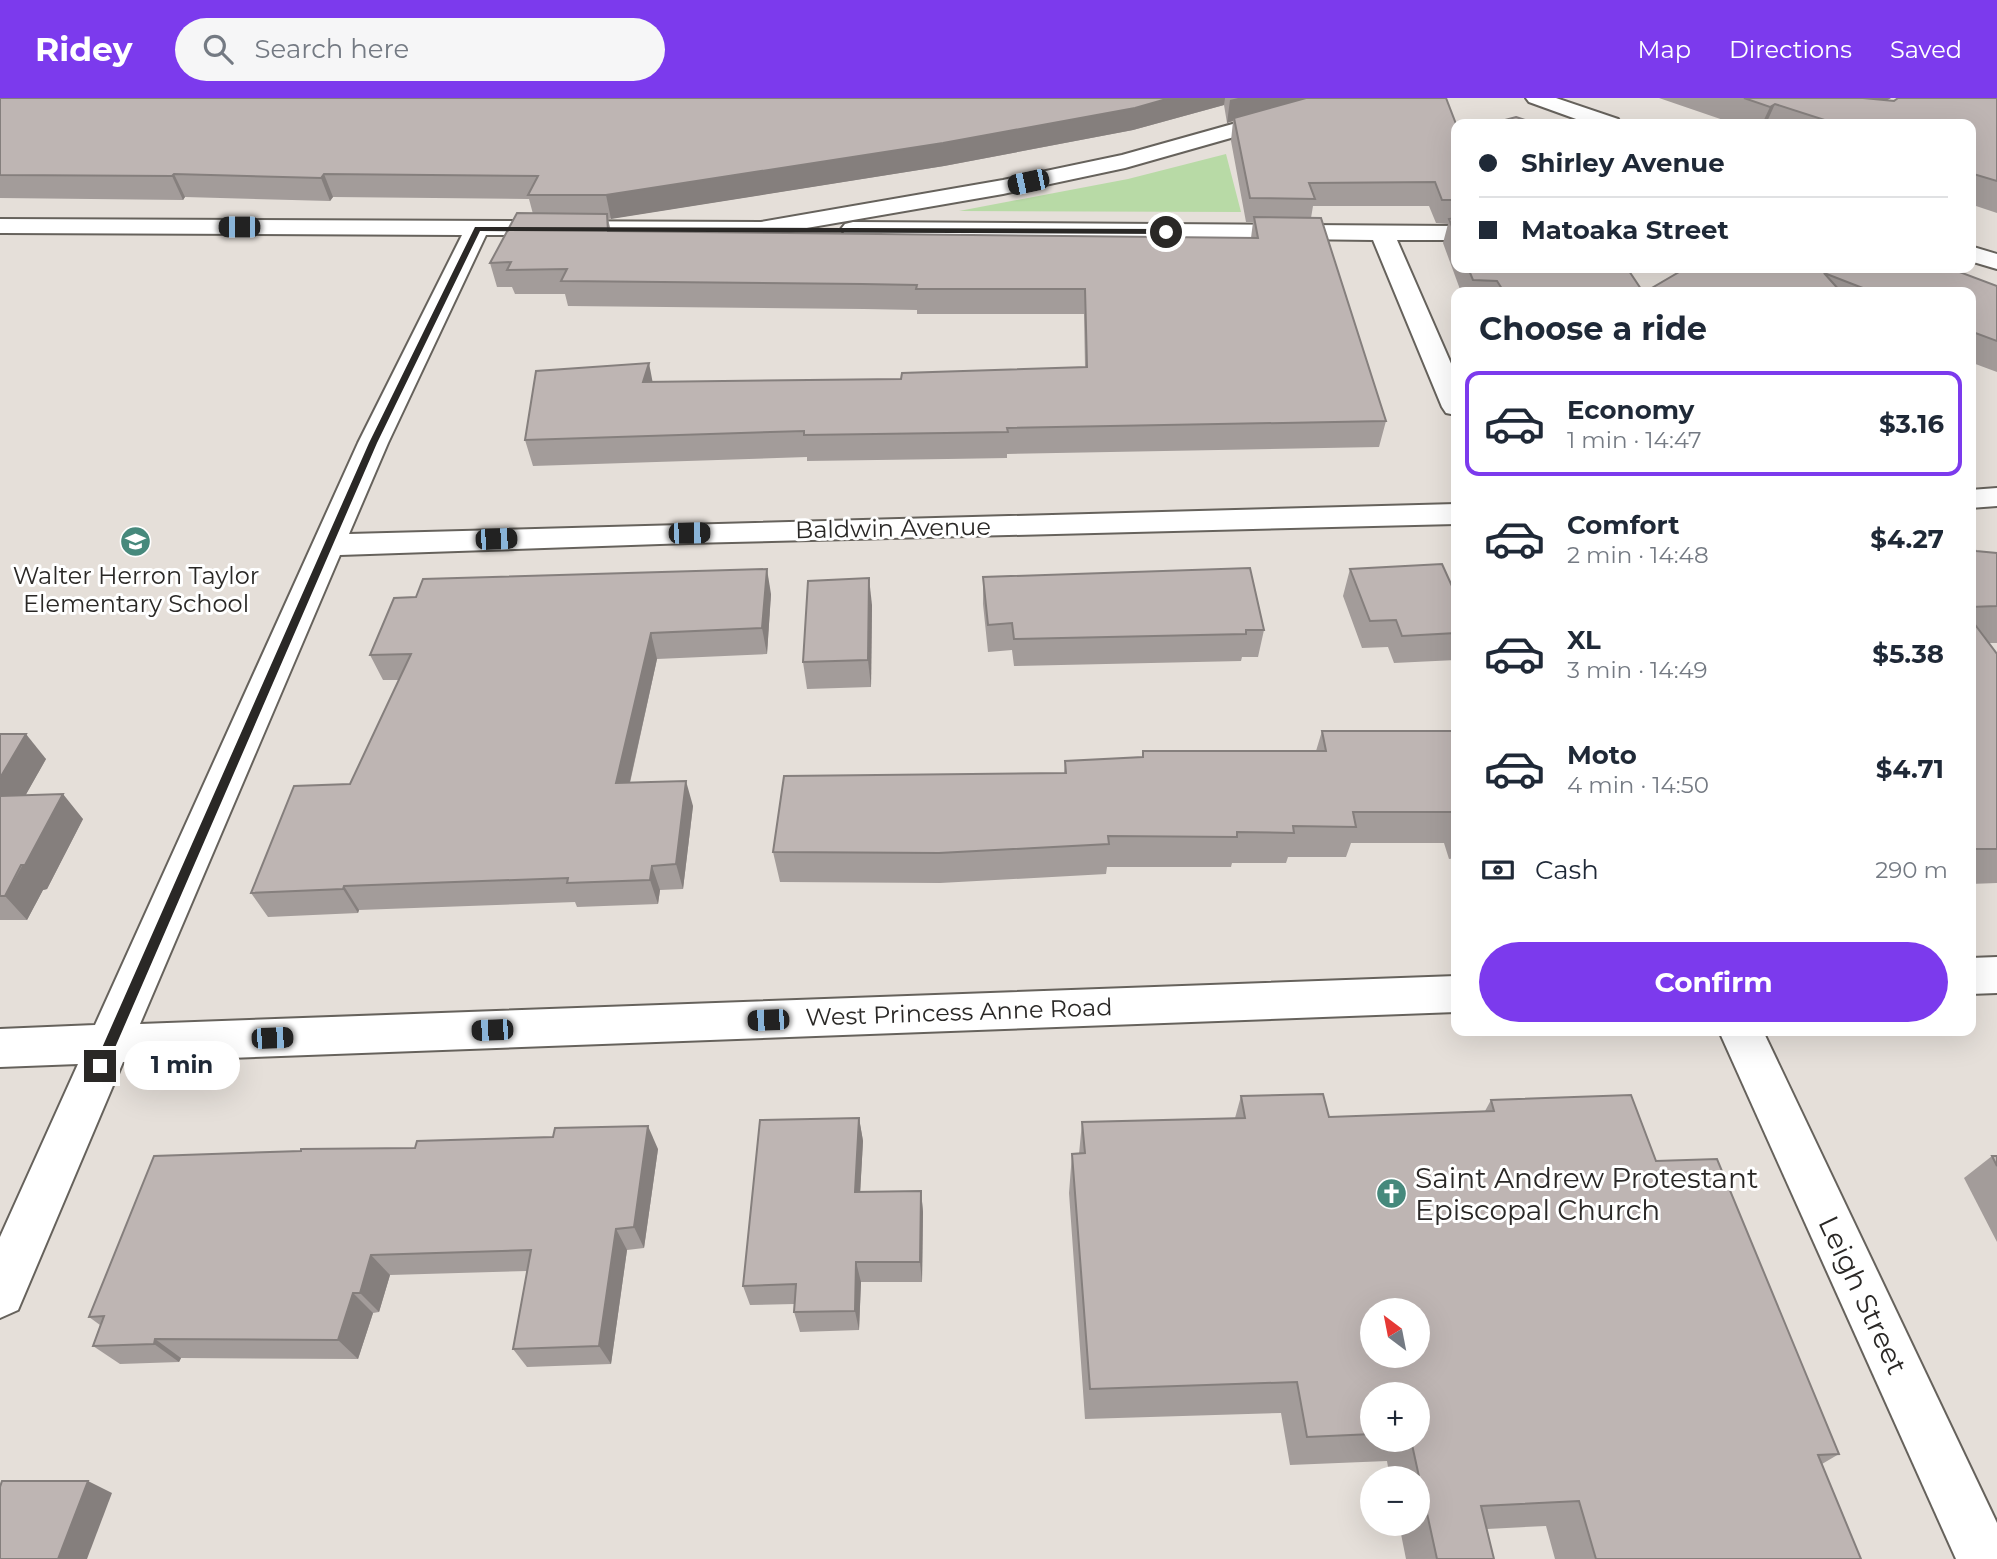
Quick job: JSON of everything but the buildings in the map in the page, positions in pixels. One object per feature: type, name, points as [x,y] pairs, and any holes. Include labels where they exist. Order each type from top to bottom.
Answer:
[{"type":"street","points":[[761,229],[1003,187],[1125,161],[1344,98]]},
{"type":"street","points":[[1536,98],[1596,119]]},
{"type":"street","points":[[0,226],[1451,233]]},
{"type":"street","points":[[0,1293],[373,443],[477,229]]},
{"type":"street","points":[[1382,233],[1451,395]]},
{"type":"street","points":[[1976,255],[1997,262]]},
{"type":"street","points":[[1976,498],[1997,496]]},
{"type":"street","name":"Baldwin Avenue","points":[[330,545],[689,533],[1451,514]]},
{"type":"street","points":[[1976,976],[1997,975]]},
{"type":"street","name":"West Princess Anne Road","points":[[0,1048],[1451,994]]},
{"type":"street","name":"Leigh Street","points":[[1743,1036],[1985,1559]]},
{"type":"green space","points":[[1226,154],[1241,212],[959,211],[1128,179]]},
{"type":"place","name":"Walter Herron Taylor Elementary School","points":[[136,541]]},
{"type":"place","name":"Saint Andrew Protestant Episcopal Church","points":[[1392,1194]]},
{"type":"route","points":[[100,1066],[373,443],[477,229],[1166,232]]}]
